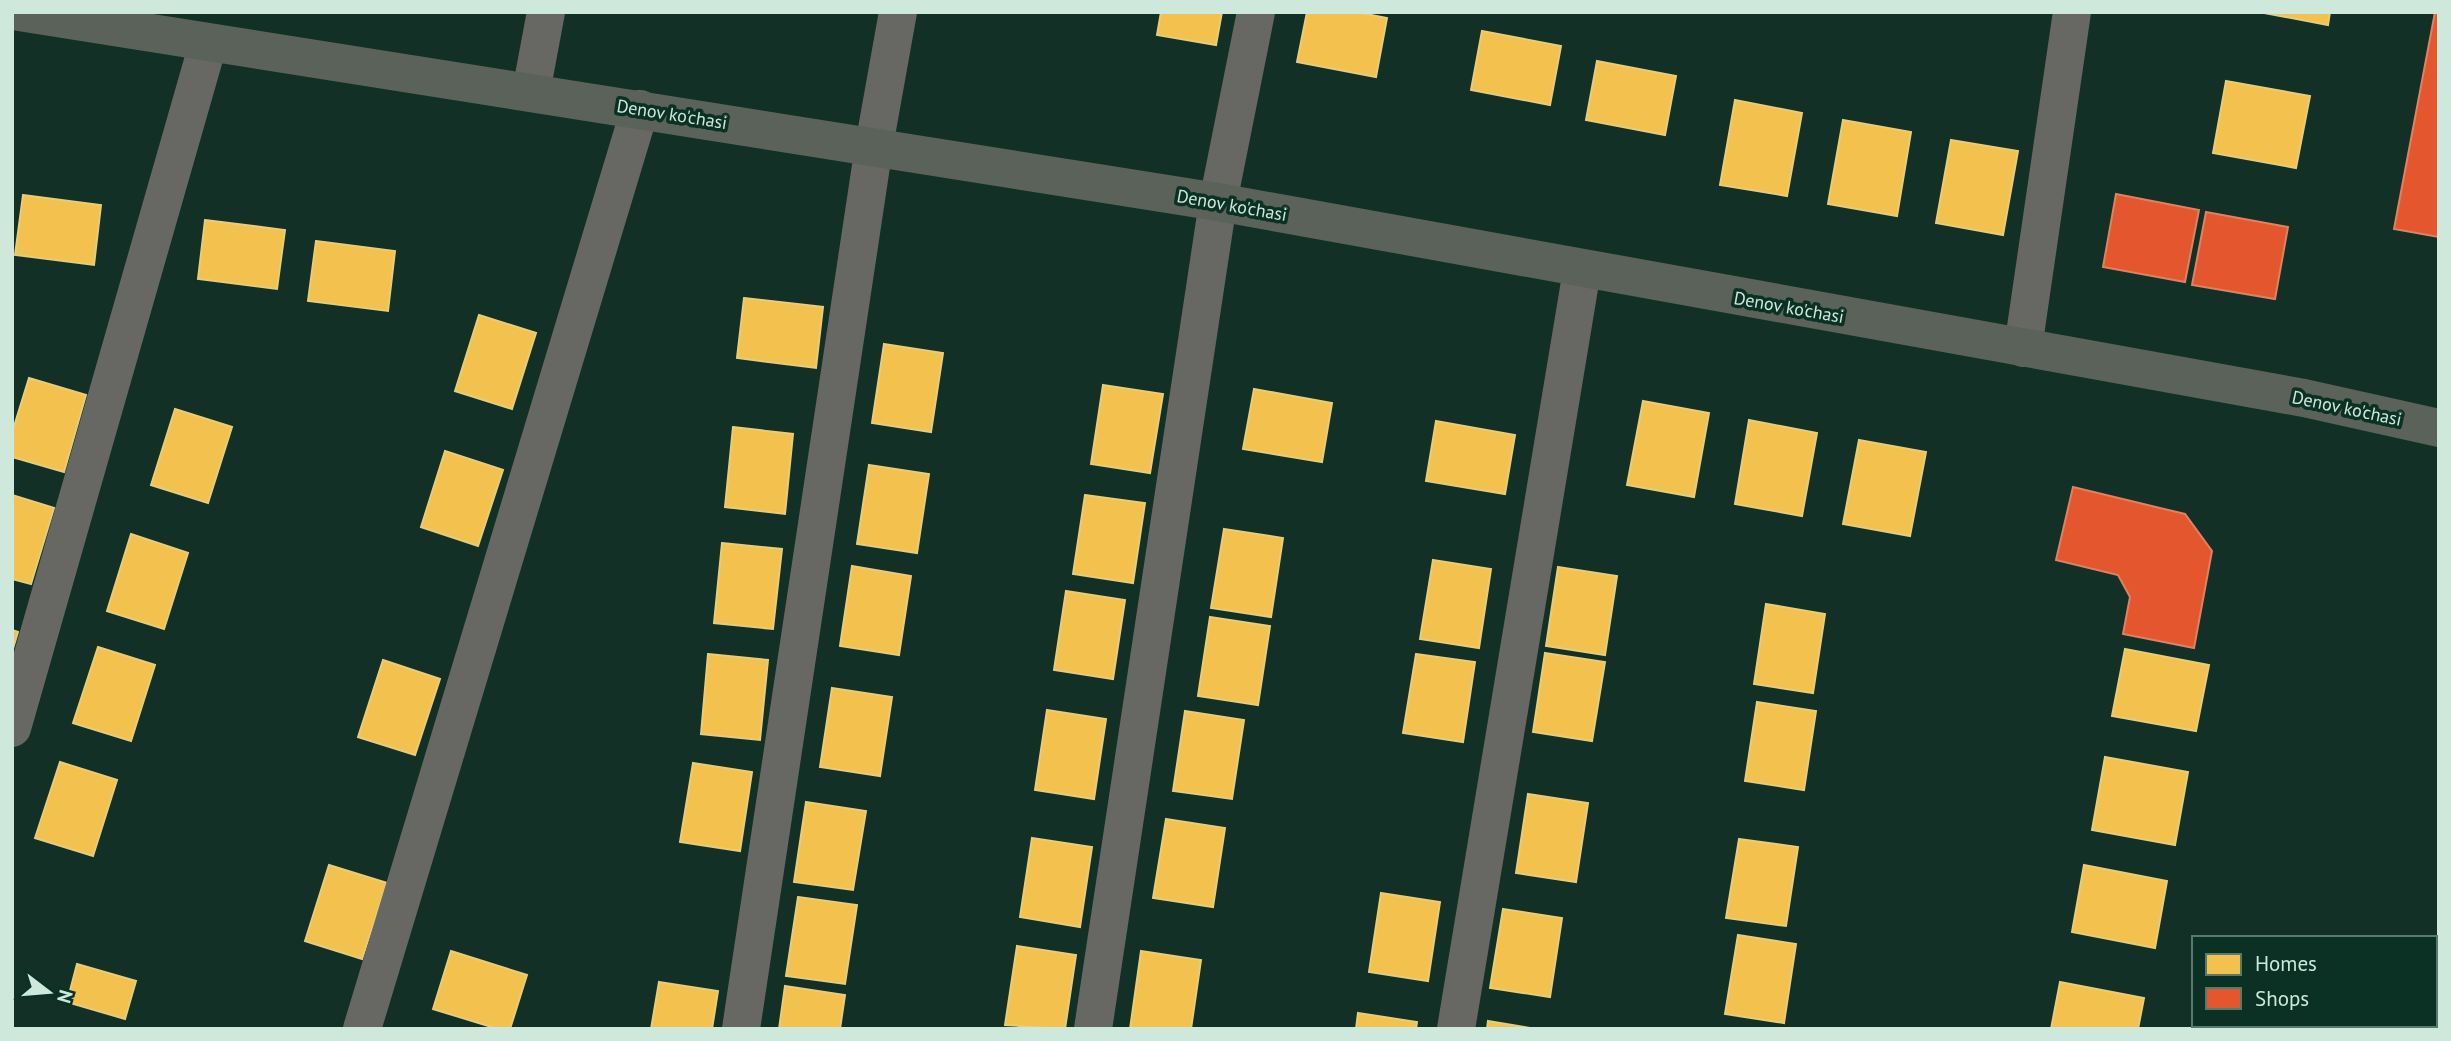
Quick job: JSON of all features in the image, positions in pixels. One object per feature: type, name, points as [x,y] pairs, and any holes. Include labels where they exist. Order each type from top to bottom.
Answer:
[{"type":"street","name":"Denov ko'chasi","points":[[19,12],[191,32],[531,92],[1219,202],[1582,270],[2304,398],[2439,428]]},
{"type":"street","points":[[531,92],[545,12]]},
{"type":"street","points":[[741,1029],[874,146],[898,12]]},
{"type":"street","points":[[1093,1029],[1219,202],[1256,12]]},
{"type":"street","points":[[2024,348],[2072,12]]},
{"type":"street","points":[[12,728],[191,32]]},
{"type":"street","points":[[362,1029],[640,109]]},
{"type":"street","points":[[1456,1029],[1582,270]]},
{"type":"building: Homes","points":[[1161,12],[1222,12],[1216,45],[1157,35]]},
{"type":"building: Homes","points":[[1307,12],[1356,12],[1387,18],[1376,77],[1297,62]]},
{"type":"building: Homes","points":[[2259,12],[2330,12],[2328,25]]},
{"type":"building: Homes","points":[[1482,31],[1561,46],[1550,105],[1471,90]]},
{"type":"building: Homes","points":[[1597,61],[1676,76],[1665,135],[1586,120]]},
{"type":"building: Homes","points":[[2226,81],[2310,96],[2296,168],[2213,153]]},
{"type":"building: Homes","points":[[1735,100],[1802,113],[1787,196],[1720,185]]},
{"type":"building: Homes","points":[[1843,120],[1911,132],[1897,216],[1828,204]]},
{"type":"building: Homes","points":[[1951,140],[2018,151],[2003,235],[1936,223]]},
{"type":"building: Homes","points":[[23,195],[101,205],[94,265],[15,255]]},
{"type":"building: Homes","points":[[205,220],[285,230],[277,289],[198,279]]},
{"type":"building: Homes","points":[[316,241],[395,251],[388,311],[308,301]]},
{"type":"building: Homes","points":[[744,298],[823,307],[816,368],[737,358]]},
{"type":"building: Homes","points":[[479,315],[536,333],[512,409],[455,391]]},
{"type":"building: Homes","points":[[884,344],[943,353],[931,432],[872,423]]},
{"type":"building: Homes","points":[[29,378],[86,395],[64,472],[12,457],[12,433]]},
{"type":"building: Homes","points":[[1103,385],[1163,394],[1150,473],[1091,464]]},
{"type":"building: Homes","points":[[1254,389],[1332,403],[1322,462],[1243,449]]},
{"type":"building: Homes","points":[[1643,401],[1709,413],[1694,497],[1627,485]]},
{"type":"building: Homes","points":[[175,409],[232,427],[208,503],[151,485]]},
{"type":"building: Homes","points":[[1749,420],[1817,433],[1802,516],[1735,504]]},
{"type":"building: Homes","points":[[1436,421],[1515,435],[1505,494],[1426,481]]},
{"type":"building: Homes","points":[[733,427],[793,434],[785,514],[725,507]]},
{"type":"building: Homes","points":[[1859,440],[1926,452],[1910,536],[1843,524]]},
{"type":"building: Homes","points":[[445,451],[503,470],[478,546],[421,527]]},
{"type":"building: Homes","points":[[869,465],[929,474],[917,553],[857,544]]},
{"type":"building: Homes","points":[[12,495],[54,508],[31,584],[12,579]]},
{"type":"building: Homes","points":[[1085,495],[1145,503],[1133,583],[1073,574]]},
{"type":"building: Homes","points":[[1224,529],[1283,538],[1271,617],[1211,608]]},
{"type":"building: Homes","points":[[131,534],[188,553],[164,629],[107,611]]},
{"type":"building: Homes","points":[[722,543],[782,549],[773,629],[714,623]]},
{"type":"building: Homes","points":[[1433,560],[1491,569],[1479,648],[1420,639]]},
{"type":"building: Homes","points":[[852,566],[911,576],[899,655],[840,646]]},
{"type":"building: Homes","points":[[1558,567],[1617,576],[1605,655],[1546,646]]},
{"type":"building: Homes","points":[[1066,591],[1125,600],[1113,679],[1054,670]]},
{"type":"building: Homes","points":[[1766,604],[1825,614],[1813,693],[1754,684]]},
{"type":"building: Homes","points":[[1210,617],[1270,626],[1258,705],[1198,696]]},
{"type":"building: Homes","points":[[12,630],[18,632],[12,652]]},
{"type":"building: Homes","points":[[98,647],[155,665],[131,741],[73,723]]},
{"type":"building: Homes","points":[[2125,649],[2209,665],[2196,731],[2112,716]]},
{"type":"building: Homes","points":[[1545,653],[1605,662],[1592,741],[1533,732]]},
{"type":"building: Homes","points":[[708,654],[768,660],[760,740],[701,734]]},
{"type":"building: Homes","points":[[1416,654],[1475,662],[1463,742],[1403,733]]},
{"type":"building: Homes","points":[[383,660],[440,679],[415,755],[358,737]]},
{"type":"building: Homes","points":[[832,688],[892,697],[880,776],[820,767]]},
{"type":"building: Homes","points":[[1757,702],[1816,711],[1804,790],[1745,781]]},
{"type":"building: Homes","points":[[1047,710],[1106,719],[1094,799],[1035,790]]},
{"type":"building: Homes","points":[[1185,711],[1244,720],[1232,799],[1173,791]]},
{"type":"building: Homes","points":[[2105,757],[2188,772],[2175,845],[2092,830]]},
{"type":"building: Homes","points":[[60,762],[117,780],[93,856],[35,838]]},
{"type":"building: Homes","points":[[693,763],[752,772],[740,851],[680,842]]},
{"type":"building: Homes","points":[[1528,794],[1588,803],[1576,882],[1516,873]]},
{"type":"building: Homes","points":[[806,802],[866,811],[853,890],[794,882]]},
{"type":"building: Homes","points":[[1166,819],[1225,828],[1213,907],[1153,898]]},
{"type":"building: Homes","points":[[1032,838],[1092,847],[1080,927],[1020,917]]},
{"type":"building: Homes","points":[[1739,839],[1798,847],[1786,926],[1726,918]]},
{"type":"building: Homes","points":[[329,865],[387,883],[362,959],[305,941]]},
{"type":"building: Homes","points":[[2084,865],[2167,881],[2155,948],[2072,932]]},
{"type":"building: Homes","points":[[1381,893],[1440,902],[1428,981],[1369,972]]},
{"type":"building: Homes","points":[[798,897],[857,905],[845,984],[786,976]]},
{"type":"building: Homes","points":[[1503,909],[1562,918],[1550,997],[1490,988]]},
{"type":"building: Homes","points":[[1738,935],[1796,944],[1784,1023],[1725,1014]]},
{"type":"building: Homes","points":[[1017,946],[1076,955],[1065,1029],[1005,1025]]},
{"type":"building: Homes","points":[[451,951],[527,975],[510,1029],[498,1029],[433,1009]]},
{"type":"building: Homes","points":[[1141,951],[1201,960],[1191,1029],[1130,1029]]},
{"type":"building: Homes","points":[[77,964],[136,981],[125,1019],[67,1002]]},
{"type":"building: Homes","points":[[659,982],[718,991],[712,1029],[651,1029]]},
{"type":"building: Homes","points":[[2060,982],[2144,998],[2138,1029],[2051,1029]]},
{"type":"building: Homes","points":[[785,986],[845,995],[840,1029],[779,1029]]},
{"type":"building: Homes","points":[[1358,1013],[1417,1022],[1416,1029],[1356,1029]]},
{"type":"building: Homes","points":[[1488,1021],[1536,1029],[1487,1029]]},
{"type":"building: Shops","points":[[2435,12],[2439,12],[2439,237],[2394,229]]},
{"type":"building: Shops","points":[[2116,194],[2199,210],[2185,282],[2103,267]]},
{"type":"building: Shops","points":[[2206,212],[2288,227],[2275,299],[2192,285]]},
{"type":"building: Shops","points":[[2073,487],[2185,514],[2212,551],[2194,648],[2123,634],[2130,597],[2118,575],[2056,560]]}]
